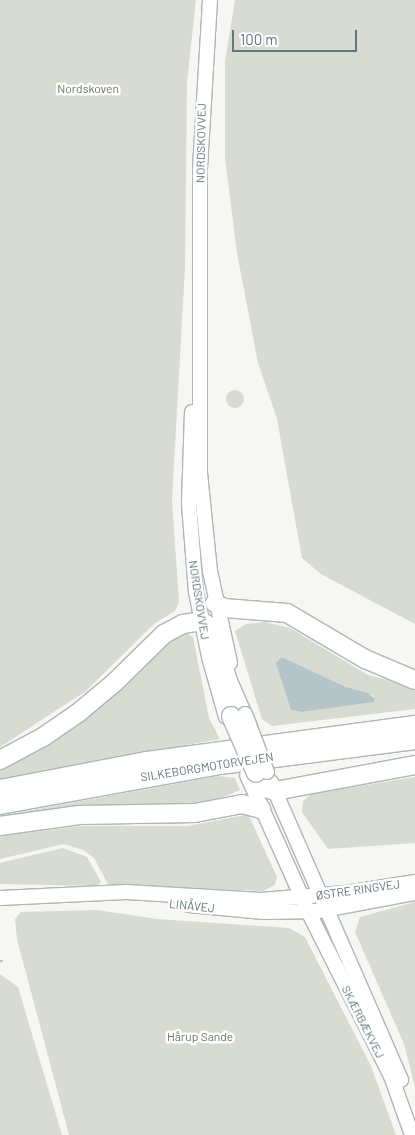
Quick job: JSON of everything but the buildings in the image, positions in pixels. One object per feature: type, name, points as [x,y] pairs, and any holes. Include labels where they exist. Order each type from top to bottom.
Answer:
[{"type":"highway","points":[[0,760],[43,737],[91,703],[164,634],[183,624],[210,621],[261,609],[287,613],[365,659],[415,680]]},
{"type":"highway","points":[[210,621],[236,716],[262,780]]},
{"type":"highway","points":[[215,681],[236,716],[256,743]]},
{"type":"highway","name":"SILKEBORGMOTORVEJEN","points":[[0,790],[156,760],[415,725]]},
{"type":"highway","name":"SILKEBORGMOTORVEJEN","points":[[0,805],[211,766],[415,740]]},
{"type":"highway","points":[[216,809],[262,780],[415,765]]},
{"type":"highway","points":[[0,826],[79,815],[195,813],[251,804],[262,809]]},
{"type":"street","name":"NORDSKOVVEJ","points":[[210,0],[202,94],[198,286],[193,349],[189,504],[210,621]]},
{"type":"street","name":"NORDSKOVVEJ","points":[[198,286],[202,349],[200,473],[215,681]]},
{"type":"street","points":[[256,743],[262,780],[262,809],[316,903]]},
{"type":"street","points":[[262,780],[316,903]]},
{"type":"street","name":"ØSTRE RINGVEJ","points":[[316,903],[415,883]]},
{"type":"street","name":"LINÅVEJ","points":[[0,898],[126,892],[316,903]]},
{"type":"street","name":"ØSTRE RINGVEJ","points":[[316,903],[415,893]]},
{"type":"street","name":"LINÅVEJ","points":[[56,895],[264,912],[316,903]]},
{"type":"street","name":"SKÆRBÆKVEJ","points":[[316,903],[315,925],[390,1076],[412,1135]]},
{"type":"street","name":"SKÆRBÆKVEJ","points":[[316,903],[379,1024],[399,1072],[415,1131]]},
{"type":"green space","name":"Nordskoven","points":[[0,0],[196,0],[187,82],[185,268],[172,500],[179,602],[175,611],[154,624],[86,691],[0,747]]},
{"type":"green space","points":[[235,0],[415,0],[415,624],[321,574],[302,558],[277,419],[258,363],[237,253],[225,158],[225,61]]},
{"type":"green space","points":[[235,390],[241,393],[244,399],[241,405],[235,408],[229,405],[226,399],[229,393]]},
{"type":"green space","points":[[265,622],[290,628],[368,675],[415,687],[415,709],[272,726],[262,719],[235,631],[246,624]],"holes":[[[282,657],[346,687],[374,696],[373,702],[302,712],[291,710]]]},
{"type":"green space","points":[[184,632],[193,637],[209,718],[220,739],[0,779],[0,765],[169,638]]},
{"type":"green space","points":[[218,776],[235,778],[240,790],[210,803],[0,821],[0,816]]},
{"type":"green space","points":[[415,777],[415,843],[328,849],[302,812],[303,801],[311,794]]},
{"type":"green space","points":[[245,815],[249,816],[277,877],[275,885],[263,891],[109,886],[94,858],[83,850],[64,844],[0,859],[0,836],[80,826],[188,826]]},
{"type":"green space","points":[[63,848],[87,857],[101,882],[97,886],[0,884],[0,863]]},
{"type":"green space","points":[[415,902],[415,1087],[404,1044],[355,932],[360,917]]},
{"type":"green space","name":"Hårup Sande","points":[[97,910],[157,919],[289,928],[305,937],[371,1066],[396,1135],[69,1135],[17,939],[15,919],[21,912]]},
{"type":"green space","points":[[0,974],[18,987],[62,1135],[0,1135]]},
{"type":"shaded area","points":[[282,657],[346,687],[368,693],[375,699],[374,702],[302,712],[291,710],[276,663]]}]
